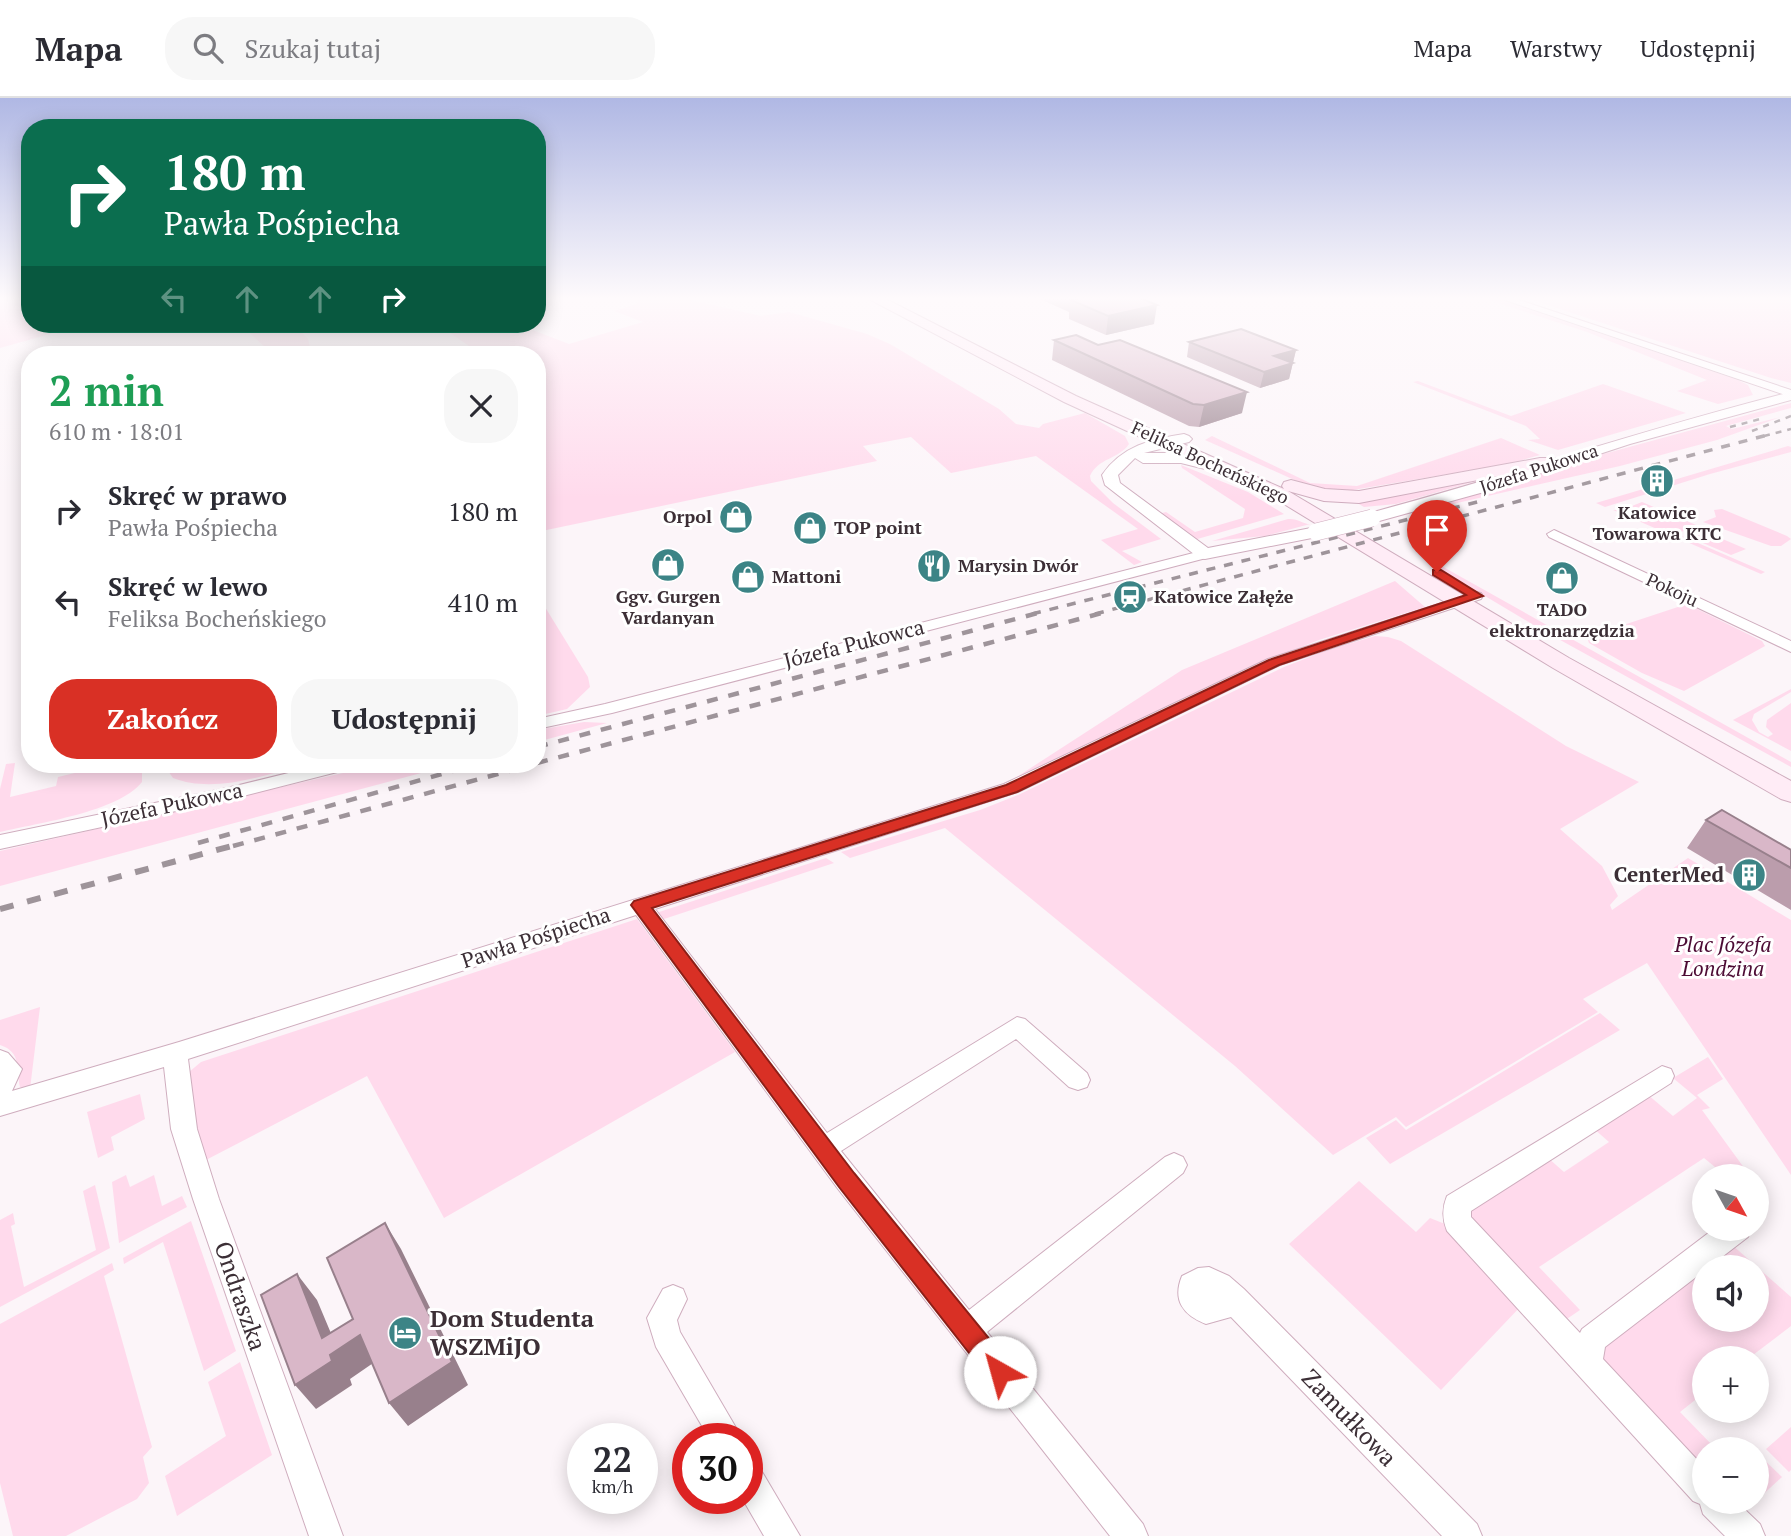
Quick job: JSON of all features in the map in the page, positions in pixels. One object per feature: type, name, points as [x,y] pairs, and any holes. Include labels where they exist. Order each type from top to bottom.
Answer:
[{"type":"main road","name":"Feliksa Bocheńskiego","points":[[1007,365],[1116,420],[1291,486],[1468,599],[1791,793]]},
{"type":"main road","name":"Feliksa Bocheńskiego","points":[[1021,365],[1286,497],[1468,599],[1791,773]]},
{"type":"main road","points":[[1291,486],[1324,495],[1359,497],[1481,477],[1540,463],[1560,462]]},
{"type":"street","points":[[1703,365],[1791,395]]},
{"type":"street","points":[[1722,365],[1791,388]]},
{"type":"street","name":"Józefa Pukowca","points":[[546,722],[606,709],[1171,562],[1372,518],[1478,489],[1625,441],[1791,395]]},
{"type":"street","points":[[1116,420],[1139,440],[1140,454]]},
{"type":"street","points":[[1174,442],[1140,454],[1115,467],[1110,475],[1113,485],[1205,554]]},
{"type":"street","points":[[1140,454],[1181,458],[1233,471]]},
{"type":"street","points":[[1171,529],[1181,545],[1180,554],[1171,562]]},
{"type":"street","name":"Pokoju","points":[[1554,534],[1791,647]]},
{"type":"street","name":"Pawła Pośpiecha","points":[[5,1086],[179,1052],[1012,788],[1274,662],[1468,599]]},
{"type":"street","name":"Józefa Pukowca","points":[[0,842],[310,773]]},
{"type":"street","points":[[640,905],[823,1149],[1131,1536]]},
{"type":"street","points":[[823,1149],[1017,1026],[1078,1080]]},
{"type":"street","name":"Ondraszka","points":[[179,1052],[175,1062],[184,1129],[202,1188],[326,1536]]},
{"type":"street","points":[[1662,1076],[1457,1205],[1457,1222],[1692,1477]]},
{"type":"street","points":[[966,1330],[1174,1165]]},
{"type":"street","points":[[1587,1365],[1592,1339],[1721,1241]]},
{"type":"street","points":[[673,1298],[662,1318],[666,1337],[717,1423]]},
{"type":"street","name":"Zamułkowa","points":[[1234,1299],[1465,1536]]},
{"type":"street","points":[[763,1503],[783,1536]]},
{"type":"street","points":[[1727,1514],[1748,1536]]},
{"type":"green space","points":[[546,365],[925,365],[999,409],[1016,424],[1039,428],[1043,424],[1085,413],[1125,436],[1129,444],[1120,453],[1098,466],[1090,476],[1091,481],[1113,503],[1161,539],[1122,551],[1142,562],[1134,565],[1101,540],[1138,529],[1036,456],[951,473],[911,437],[863,446],[877,461],[546,530]]},
{"type":"green space","points":[[1670,365],[1694,365],[1738,380],[1748,385],[1753,395],[1718,404],[1677,391],[1707,380]]},
{"type":"green space","points":[[1732,365],[1791,365],[1791,383]]},
{"type":"green space","points":[[1418,381],[1511,416],[1603,384],[1686,413],[1558,450],[1528,440],[1540,439],[1526,426],[1413,382]]},
{"type":"green space","points":[[1791,403],[1791,408],[1726,426],[1732,429],[1781,417],[1717,440],[1620,466],[1378,521],[1574,462]]},
{"type":"green space","points":[[1212,436],[1310,483],[1357,486],[1501,438],[1540,455],[1508,464],[1347,491],[1320,489],[1301,483],[1205,440]]},
{"type":"green space","points":[[1791,447],[1791,452],[1605,507],[1596,503]]},
{"type":"green space","points":[[1181,465],[1248,492],[1284,514],[1194,540],[1158,514],[1166,512],[1195,532],[1243,518],[1245,509]]},
{"type":"green space","points":[[1480,480],[1396,504],[1364,507],[1352,500]]},
{"type":"green space","points":[[1642,502],[1696,525],[1677,534],[1765,572],[1761,574],[1613,510],[1622,510]]},
{"type":"green space","points":[[1722,509],[1791,539],[1781,546],[1771,546],[1703,522],[1716,517],[1714,510]]},
{"type":"green space","points":[[1288,519],[1310,524],[1265,536],[1212,541]]},
{"type":"green space","points":[[1699,529],[1746,549],[1731,555],[1684,535]]},
{"type":"green space","points":[[1438,564],[1791,762],[1791,767],[1542,630],[1433,565]]},
{"type":"green space","points":[[1395,581],[1425,607],[1319,640],[1269,660],[1009,782],[1182,670]]},
{"type":"green space","points":[[1687,604],[1762,641],[1765,646],[1684,691],[1642,673],[1589,643],[1587,637]]},
{"type":"green space","points":[[546,609],[588,677],[590,687],[567,709],[546,714]]},
{"type":"green space","name":"Plac Józefa Londzina","points":[[1375,636],[1401,641],[1566,746],[1639,782],[1560,829],[1602,866],[1618,896],[1610,905],[1612,910],[1688,858],[1791,920],[1791,1175],[1647,963],[1583,999],[1598,1012],[1406,1127],[1396,1117],[1333,1155],[1235,1066],[945,828],[850,858],[841,852],[980,810],[1018,795],[1284,667]]},
{"type":"green space","points":[[1791,689],[1791,692],[1754,714],[1752,720],[1759,732],[1768,737],[1773,734],[1766,727],[1767,720],[1791,703],[1791,751],[1733,720]]},
{"type":"green space","points":[[584,722],[607,723],[546,740],[546,728]]},
{"type":"green space","points":[[15,763],[10,797],[56,786],[58,777],[75,773],[142,773],[142,782],[131,792],[97,809],[0,832],[0,789],[6,764]]},
{"type":"green space","points":[[170,773],[274,773],[222,784],[173,778]]},
{"type":"green space","points":[[343,773],[421,773],[0,886],[0,851]]},
{"type":"green space","points":[[826,858],[834,863],[661,920],[656,913]]},
{"type":"green space","points":[[637,919],[735,1052],[444,1218],[367,1076],[204,1161],[194,1128],[189,1072],[201,1062]]},
{"type":"green space","points":[[40,1007],[30,1089],[20,1087],[15,1057],[0,1045],[0,1020]]},
{"type":"green space","points":[[1600,1013],[1620,1030],[1390,1164],[1366,1138],[1396,1120],[1406,1130]]},
{"type":"green space","points":[[1708,1057],[1723,1079],[1697,1095],[1710,1108],[1702,1110],[1741,1164],[1711,1164],[1704,1158],[1692,1164],[1539,1267],[1580,1310],[1558,1325],[1463,1210],[1547,1157],[1564,1172],[1609,1142],[1593,1128],[1647,1094],[1673,1116],[1697,1098],[1673,1078]]},
{"type":"green space","points":[[140,1094],[145,1119],[111,1137],[114,1150],[98,1158],[87,1112]]},
{"type":"green space","points":[[126,1175],[130,1187],[154,1175],[162,1206],[182,1196],[187,1207],[119,1243],[112,1182]]},
{"type":"green space","points":[[1359,1181],[1416,1232],[1430,1218],[1450,1226],[1522,1305],[1441,1390],[1289,1244]]},
{"type":"green space","points":[[95,1185],[110,1248],[0,1307],[0,1220],[13,1213],[15,1224],[11,1226],[24,1287],[96,1250],[83,1191]]},
{"type":"green space","points":[[191,1221],[236,1351],[204,1371],[163,1242],[124,1264],[123,1258]]},
{"type":"green space","points":[[1730,1243],[1744,1255],[1715,1255]]},
{"type":"green space","points":[[112,1263],[114,1270],[104,1276],[152,1447],[143,1457],[149,1483],[137,1499],[66,1536],[13,1536],[0,1483],[0,1324]]},
{"type":"green space","points":[[1692,1273],[1692,1332],[1769,1332],[1769,1278],[1791,1297],[1791,1326],[1765,1346],[1692,1346],[1692,1402],[1680,1412],[1704,1437],[1692,1437],[1692,1467],[1602,1372],[1598,1348]]},
{"type":"green space","points":[[240,1362],[272,1455],[177,1516],[165,1476],[226,1436],[208,1382]]},
{"type":"green space","points":[[1791,1427],[1789,1472],[1769,1452],[1769,1446]]},
{"type":"green space","points":[[1769,1465],[1782,1477],[1769,1489]]},
{"type":"building","points":[[1109,365],[1181,365],[1247,392],[1204,405],[1193,404]]},
{"type":"building","points":[[1247,365],[1286,365],[1264,372]]},
{"type":"building","points":[[1722,810],[1791,850],[1791,868],[1706,820]]},
{"type":"building","name":"Dom Studenta WSZMiJO","points":[[385,1223],[452,1362],[389,1403],[360,1335],[330,1355],[332,1361],[295,1385],[261,1295],[297,1274],[322,1338],[353,1319],[327,1258]]},
{"type":"railway","points":[[1752,431],[1791,416]]},
{"type":"railway","points":[[1730,427],[1764,418]]},
{"type":"railway","points":[[1764,436],[1791,429]]},
{"type":"railway","points":[[1095,614],[1771,434]]},
{"type":"railway","points":[[1032,614],[1485,500]]},
{"type":"railway","points":[[546,745],[1038,613]]},
{"type":"railway","points":[[546,761],[1102,613]]},
{"type":"railway","points":[[198,843],[446,773]]},
{"type":"railway","points":[[233,846],[502,773]]},
{"type":"railway","points":[[0,909],[239,844]]},
{"type":"place","name":"Katowice Towarowa KTC","points":[[1657,481]]},
{"type":"place","name":"Orpol","points":[[736,517]]},
{"type":"place","name":"TOP point","points":[[810,528]]},
{"type":"place","name":"Ggv. Gurgen Vardanyan","points":[[668,565]]},
{"type":"place","name":"Marysin Dwór","points":[[934,566]]},
{"type":"place","name":"Mattoni","points":[[748,577]]},
{"type":"place","name":"TADO elektronarzędzia","points":[[1562,578]]},
{"type":"place","name":"Katowice Załęże","points":[[1130,597]]},
{"type":"place","name":"CenterMed","points":[[1749,875]]},
{"type":"place","name":"Dom Studenta WSZMiJO","points":[[405,1333]]},
{"type":"route","points":[[1000,1372],[847,1180],[640,905],[1012,788],[1274,662],[1476,596],[1437,572]]}]
